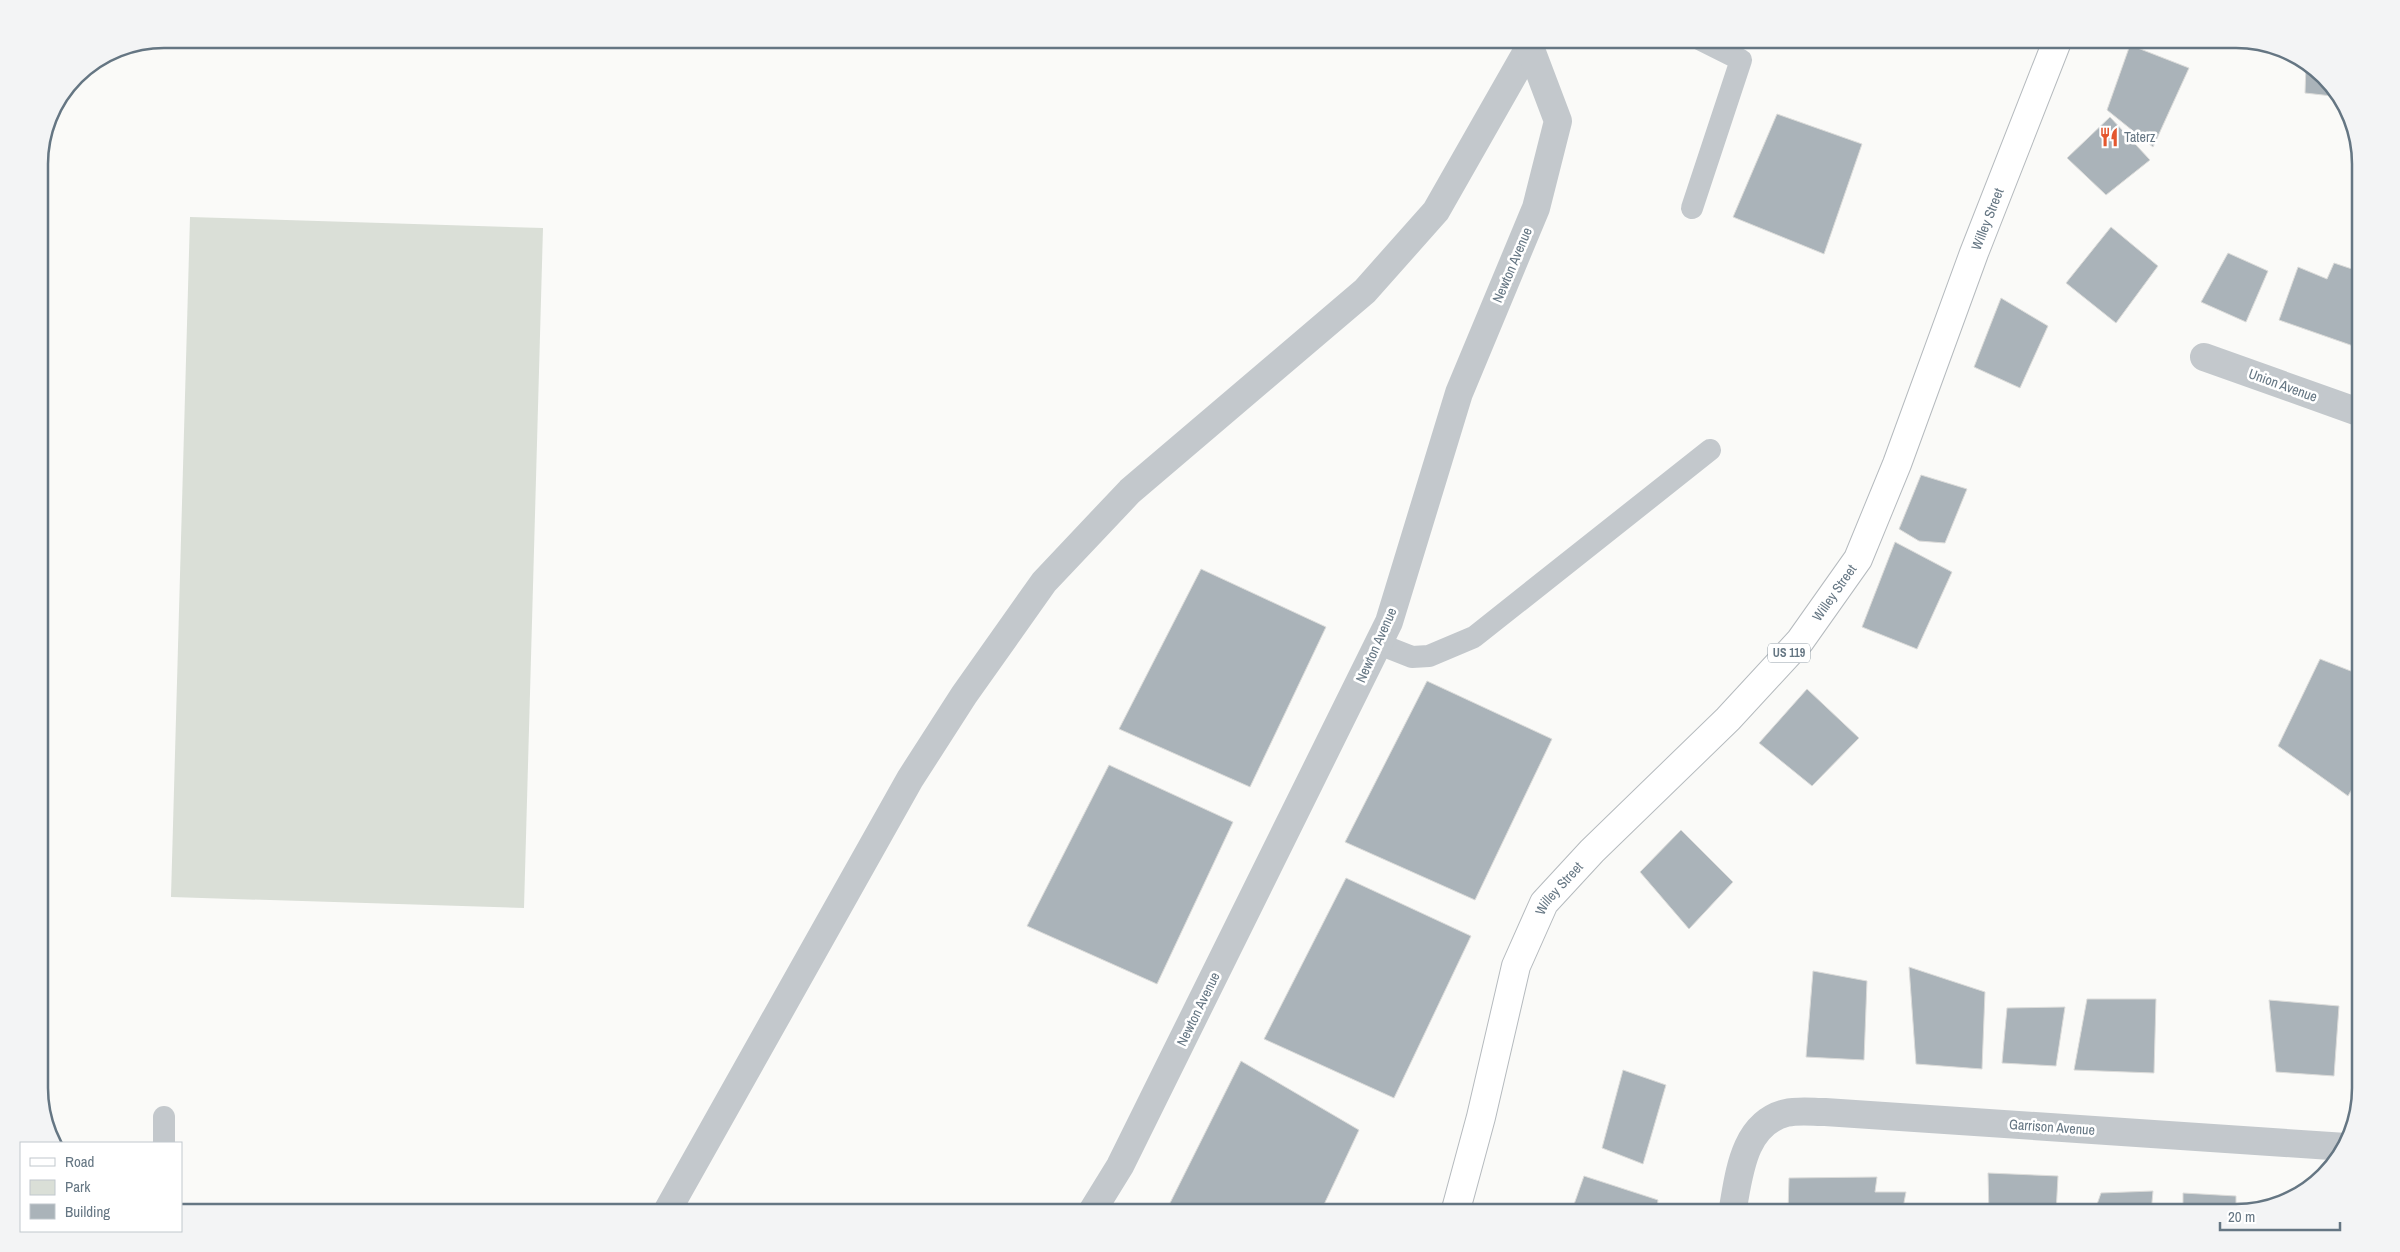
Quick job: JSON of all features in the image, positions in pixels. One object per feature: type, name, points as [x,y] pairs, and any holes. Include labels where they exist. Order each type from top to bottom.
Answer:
[{"type":"main road","name":"Willey Street","points":[[1457,1204],[1481,1117],[1516,966],[1544,903],[1592,851],[1728,719],[1800,641],[1858,559],[1897,464],[1974,253],[2054,48]]},
{"type":"street","points":[[671,1204],[910,779],[964,695],[1044,582],[1130,491],[1365,291],[1436,212],[1529,48]]},
{"type":"street","name":"Newton Avenue","points":[[1096,1204],[1124,1157],[1389,622],[1459,393],[1536,208],[1558,121],[1534,48]]},
{"type":"street","name":"Union Avenue","points":[[2204,357],[2352,410]]},
{"type":"street","name":"Garrison Avenue","points":[[1734,1204],[1745,1151],[1761,1126],[1786,1113],[1825,1112],[2337,1146]]},
{"type":"lane","points":[[1692,208],[1741,60],[1717,48]]},
{"type":"lane","points":[[1378,644],[1412,656],[1429,656],[1474,637],[1710,450]]},
{"type":"lane","points":[[164,1117],[164,1142]]},
{"type":"green space","points":[[190,217],[543,228],[524,908],[171,897]]},
{"type":"building","points":[[2129,48],[2138,48],[2189,68],[2153,147],[2107,110]]},
{"type":"building","points":[[2306,71],[2331,96],[2305,93]]},
{"type":"building","points":[[1777,114],[1862,144],[1824,254],[1733,217]]},
{"type":"building","name":"Taterz","points":[[2110,117],[2150,160],[2106,195],[2067,158]]},
{"type":"building","points":[[2111,227],[2158,266],[2116,323],[2066,283]]},
{"type":"building","points":[[2228,253],[2268,271],[2246,322],[2201,302]]},
{"type":"building","points":[[2334,263],[2352,269],[2352,346],[2279,320],[2298,267],[2327,279]]},
{"type":"building","points":[[2001,298],[2048,326],[2020,388],[1974,367]]},
{"type":"building","points":[[1921,475],[1967,489],[1945,543],[1919,541],[1899,529]]},
{"type":"building","points":[[1895,542],[1952,572],[1917,649],[1862,627]]},
{"type":"building","points":[[1201,569],[1326,627],[1250,787],[1119,729]]},
{"type":"building","points":[[2320,659],[2352,671],[2352,789],[2348,796],[2278,746]]},
{"type":"building","points":[[1427,681],[1552,739],[1475,900],[1345,842]]},
{"type":"building","points":[[1807,689],[1859,738],[1812,786],[1759,743]]},
{"type":"building","points":[[1109,765],[1233,822],[1157,984],[1027,926]]},
{"type":"building","points":[[1681,830],[1733,882],[1689,929],[1640,872]]},
{"type":"building","points":[[1346,878],[1471,936],[1394,1098],[1264,1039]]},
{"type":"building","points":[[1909,967],[1985,992],[1982,1069],[1916,1064]]},
{"type":"building","points":[[1813,971],[1867,981],[1864,1060],[1806,1057]]},
{"type":"building","points":[[2087,999],[2156,999],[2154,1073],[2074,1070]]},
{"type":"building","points":[[2269,1000],[2339,1006],[2334,1076],[2276,1072]]},
{"type":"building","points":[[2065,1007],[2056,1066],[2002,1063],[2007,1008]]},
{"type":"building","points":[[1241,1061],[1359,1130],[1324,1204],[1170,1204]]},
{"type":"building","points":[[1623,1070],[1666,1085],[1643,1164],[1602,1148]]},
{"type":"building","points":[[1988,1173],[2058,1176],[2056,1204],[1989,1204]]},
{"type":"building","points":[[1584,1176],[1658,1200],[1657,1204],[1574,1204]]},
{"type":"building","points":[[1877,1177],[1875,1192],[1906,1192],[1904,1204],[1788,1204],[1789,1178]]},
{"type":"building","points":[[2153,1191],[2152,1204],[2097,1204],[2101,1193]]},
{"type":"building","points":[[2183,1193],[2236,1196],[2236,1204],[2183,1204]]},
{"type":"place","name":"Taterz","points":[[2109,137]]}]
